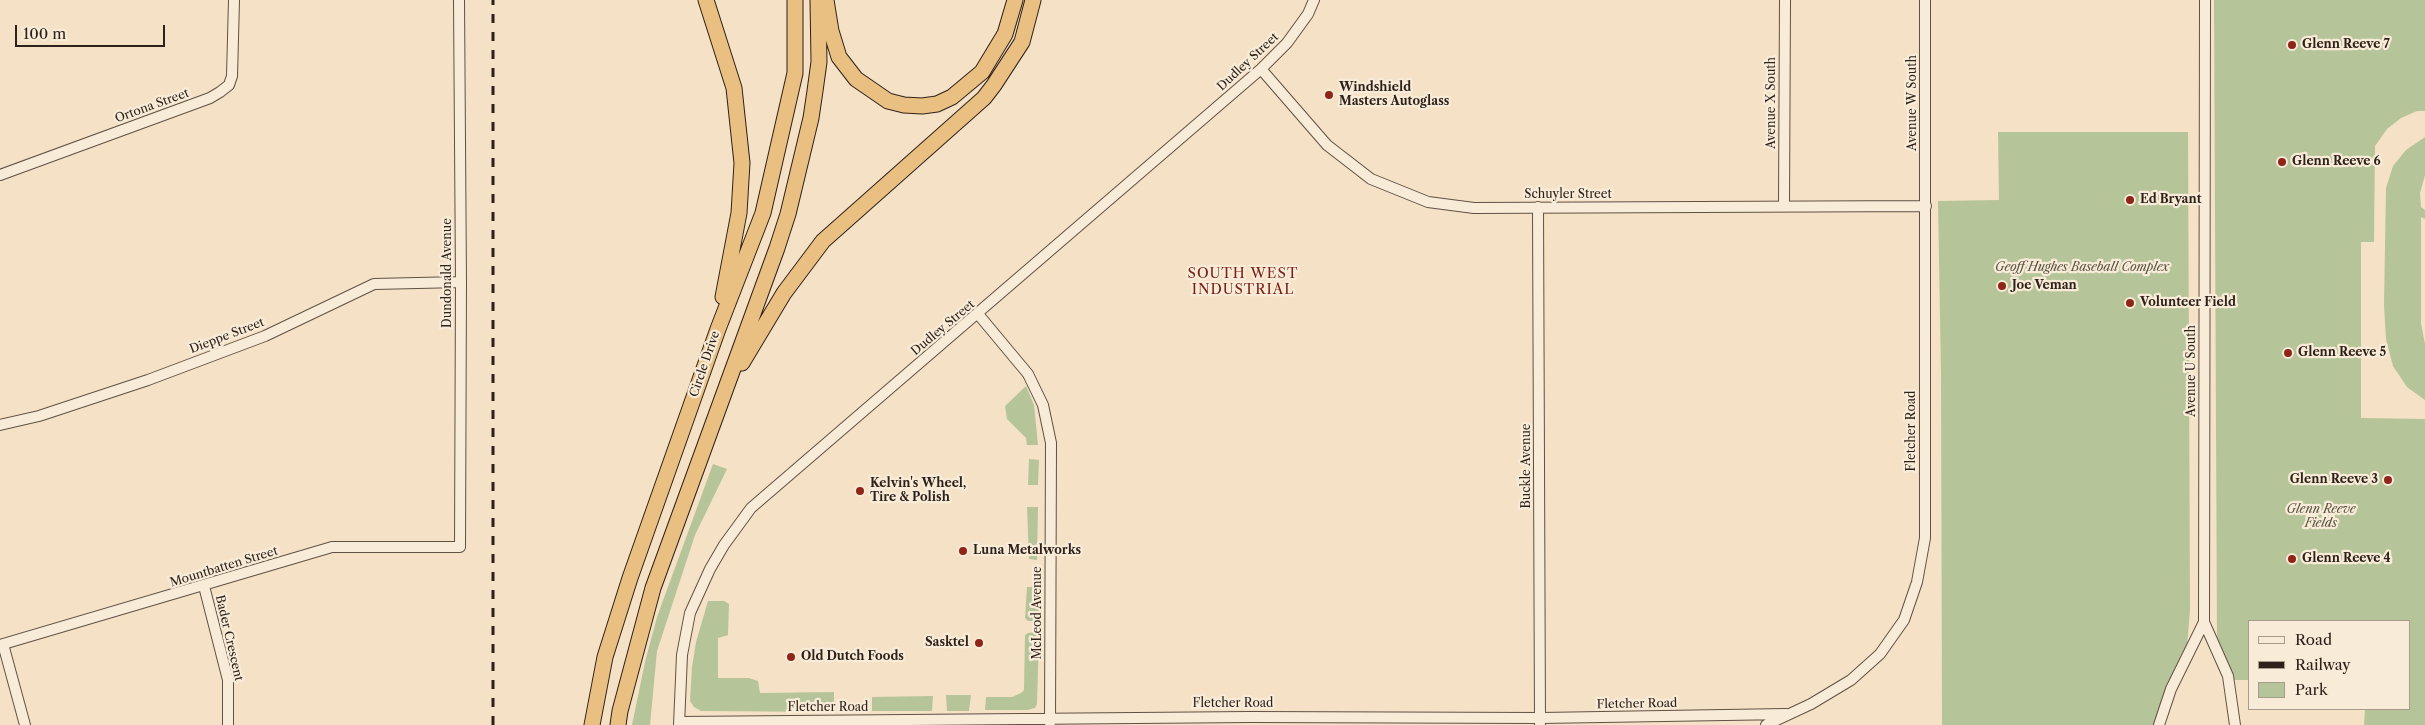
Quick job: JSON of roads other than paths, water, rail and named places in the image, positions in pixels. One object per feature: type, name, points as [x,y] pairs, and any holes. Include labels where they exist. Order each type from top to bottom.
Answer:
[{"type":"highway","points":[[706,0],[734,88],[742,163],[739,213],[718,329]]},
{"type":"highway","name":"Circle Drive","points":[[592,725],[605,657],[718,329],[763,214],[795,73],[795,0]]},
{"type":"highway","points":[[618,725],[628,678],[653,588],[777,248],[811,118],[818,62],[818,0]]},
{"type":"highway","points":[[826,0],[831,31],[839,57],[856,80],[888,101],[904,105],[922,106],[937,104],[952,96],[982,72],[1005,34],[1016,0]]},
{"type":"highway","points":[[721,399],[784,293],[823,241],[984,98],[1022,42],[1033,0]]},
{"type":"street","name":"Ortona Street","points":[[0,175],[210,98],[220,92],[228,86],[232,76],[234,0]]},
{"type":"street","name":"Dundonald Avenue","points":[[459,0],[460,547]]},
{"type":"street","name":"Dudley Street","points":[[679,723],[682,655],[690,613],[699,588],[730,536],[751,508],[1261,70],[1287,43],[1308,14],[1314,0]]},
{"type":"street","name":"Avenue X South","points":[[1784,206],[1785,0]]},
{"type":"street","name":"Avenue W South","points":[[1925,0],[1926,206]]},
{"type":"street","name":"Avenue U South","points":[[2205,0],[2204,622],[2228,676],[2235,725]]},
{"type":"street","name":"Schuyler Street","points":[[1261,70],[1327,145],[1371,179],[1428,202],[1474,208],[1926,206]]},
{"type":"street","name":"Fletcher Road","points":[[1766,725],[1786,714],[1811,704],[1851,680],[1880,654],[1904,620],[1918,582],[1925,538],[1926,206]]},
{"type":"street","name":"Buckle Avenue","points":[[1538,208],[1540,722]]},
{"type":"street","name":"Dieppe Street","points":[[0,425],[39,416],[175,370],[265,336],[374,284],[461,282]]},
{"type":"street","name":"McLeod Avenue","points":[[978,314],[1028,374],[1043,405],[1051,443],[1050,722]]},
{"type":"street","name":"Mountbatten Street","points":[[1,644],[332,547],[460,547]]},
{"type":"street","name":"Bader Crescent","points":[[204,586],[228,680],[228,725]]},
{"type":"street","name":"Avenue U South","points":[[2160,725],[2171,688],[2204,622]]},
{"type":"street","points":[[1,644],[25,725]]},
{"type":"street","name":"Fletcher Road","points":[[679,723],[1540,722],[1786,714]]},
{"type":"railway","points":[[493,0],[493,725]]},
{"type":"place","name":"Glenn Reeve 7","points":[[2292,45]]},
{"type":"place","name":"Windshield Masters Autoglass","points":[[1329,95]]},
{"type":"place","name":"Glenn Reeve 6","points":[[2282,162]]},
{"type":"place","name":"Ed Bryant","points":[[2130,200]]},
{"type":"place","name":"Joe Veman","points":[[2002,286]]},
{"type":"place","name":"Volunteer Field","points":[[2130,303]]},
{"type":"place","name":"Glenn Reeve 5","points":[[2288,353]]},
{"type":"place","name":"Glenn Reeve 3","points":[[2388,480]]},
{"type":"place","name":"Kelvin's Wheel, Tire & Polish","points":[[860,491]]},
{"type":"place","name":"Luna Metalworks","points":[[963,551]]},
{"type":"place","name":"Glenn Reeve 4","points":[[2292,559]]},
{"type":"place","name":"Sasktel","points":[[979,643]]},
{"type":"place","name":"Old Dutch Foods","points":[[791,657]]},
{"type":"district","name":"SOUTH WEST INDUSTRIAL","points":[[1243,282]]},
{"type":"park label","name":"Geoff Hughes Baseball Complex","points":[[2082,268]]},
{"type":"park label","name":"Glenn Reeve Fields","points":[[2321,517]]}]
